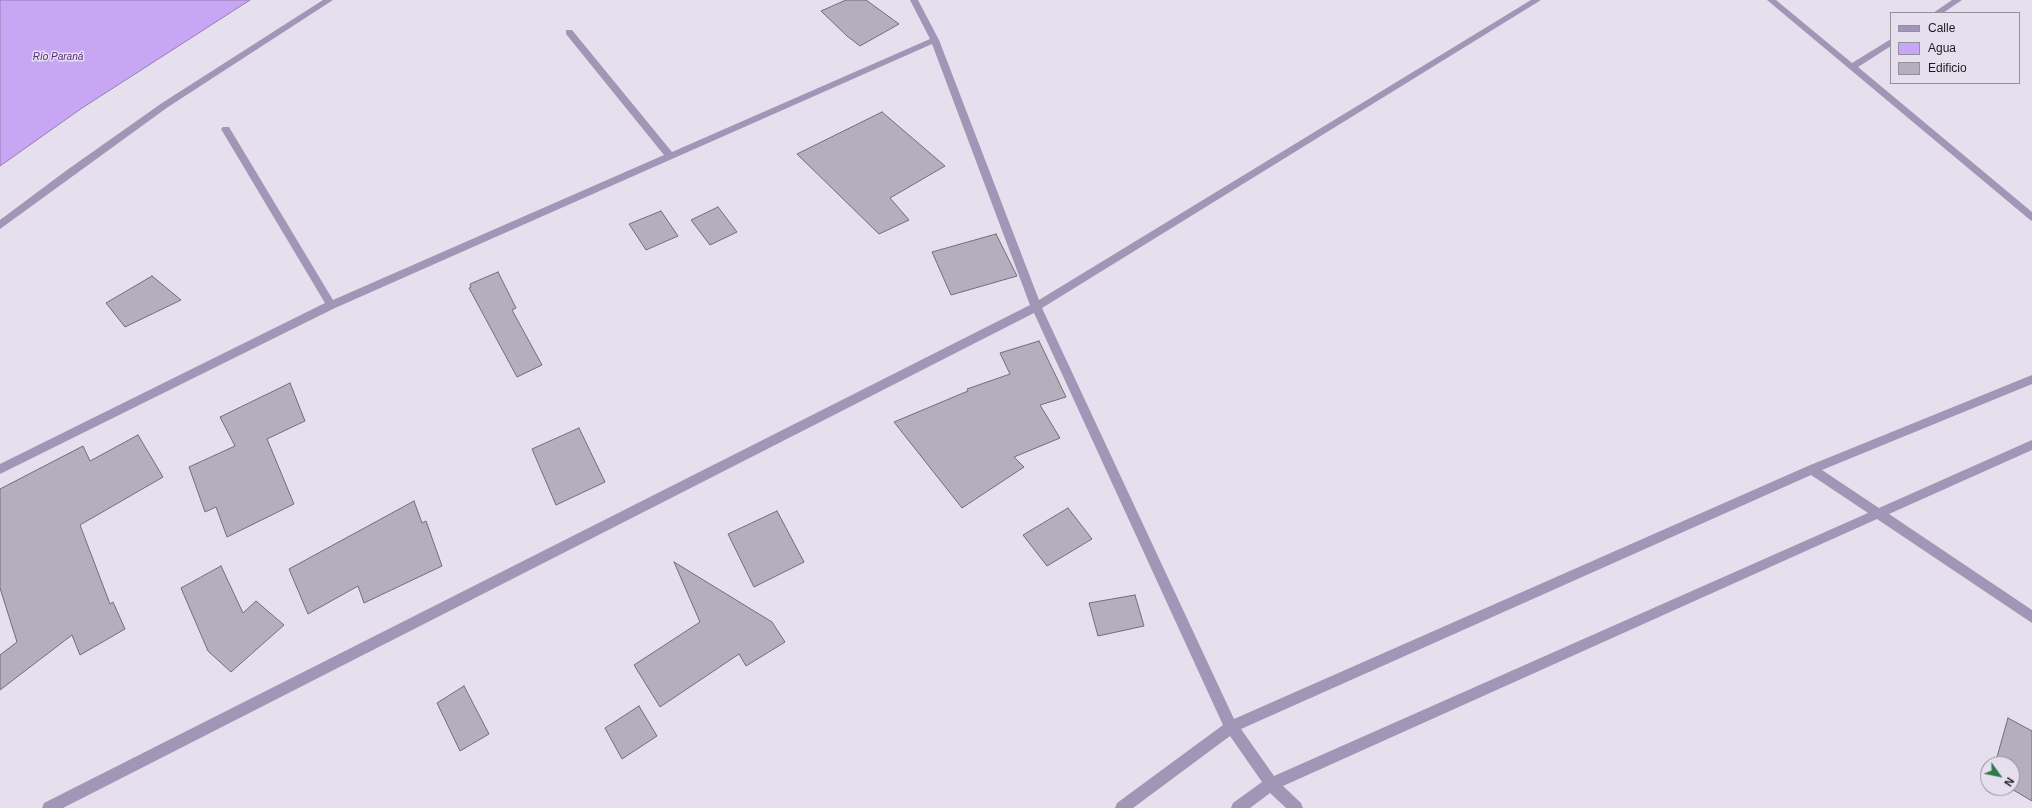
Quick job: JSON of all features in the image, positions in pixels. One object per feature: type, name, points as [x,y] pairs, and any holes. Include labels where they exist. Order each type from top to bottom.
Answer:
[{"type":"street","points":[[0,225],[70,172],[165,105],[329,0]]},
{"type":"street","points":[[914,0],[935,40],[1036,307],[1231,727],[1270,784],[1296,808]]},
{"type":"street","points":[[49,808],[1036,307],[1536,0]]},
{"type":"street","points":[[1771,0],[2032,217]]},
{"type":"street","points":[[1939,12],[1958,0]]},
{"type":"street","points":[[569,32],[670,156]]},
{"type":"street","points":[[0,469],[331,304],[935,40]]},
{"type":"street","points":[[1852,67],[1890,43]]},
{"type":"street","points":[[226,129],[331,304]]},
{"type":"street","points":[[1122,808],[1231,727],[1812,469],[2032,379]]},
{"type":"street","points":[[1238,808],[1270,784],[2032,445]]},
{"type":"street","points":[[1812,469],[2032,617]]},
{"type":"water","name":"Río Paraná","points":[[0,0],[250,0],[82,108],[0,166]]},
{"type":"building","points":[[846,0],[866,0],[899,24],[860,46],[847,36],[821,11]]},
{"type":"building","points":[[882,112],[945,166],[890,198],[909,220],[879,234],[797,154]]},
{"type":"building","points":[[718,207],[737,232],[710,245],[691,220]]},
{"type":"building","points":[[661,211],[678,236],[646,250],[629,224]]},
{"type":"building","points":[[996,234],[1017,276],[951,295],[932,252]]},
{"type":"building","points":[[498,272],[516,308],[512,310],[542,365],[517,377],[469,288],[471,287],[470,284]]},
{"type":"building","points":[[152,276],[181,300],[125,327],[106,303]]},
{"type":"building","points":[[1039,341],[1066,397],[1040,405],[1060,438],[1014,457],[1024,467],[962,508],[894,422],[968,391],[967,389],[1010,374],[1000,353]]},
{"type":"building","points":[[290,383],[305,421],[267,439],[294,504],[227,537],[216,507],[205,512],[189,467],[235,446],[220,417]]},
{"type":"building","points":[[579,428],[605,482],[556,505],[532,449]]},
{"type":"building","points":[[138,435],[163,477],[80,525],[110,604],[113,602],[125,629],[80,655],[72,635],[0,690],[0,655],[17,642],[0,588],[0,489],[83,446],[90,461]]},
{"type":"building","points":[[414,501],[422,523],[426,521],[442,566],[364,603],[358,586],[308,614],[289,569]]},
{"type":"building","points":[[1068,508],[1092,539],[1047,566],[1023,535]]},
{"type":"building","points":[[777,511],[804,562],[754,587],[728,534]]},
{"type":"building","points":[[674,562],[772,622],[785,642],[746,666],[739,654],[660,707],[634,665],[700,622]]},
{"type":"building","points":[[221,566],[243,613],[256,601],[284,625],[231,672],[208,651],[181,588]]},
{"type":"building","points":[[1135,595],[1144,626],[1098,636],[1089,603]]},
{"type":"building","points":[[464,686],[489,734],[460,751],[437,703]]},
{"type":"building","points":[[639,706],[657,736],[622,759],[605,728]]},
{"type":"building","points":[[2008,718],[2032,731],[2032,801],[2020,794],[2020,756],[1997,756]]}]
